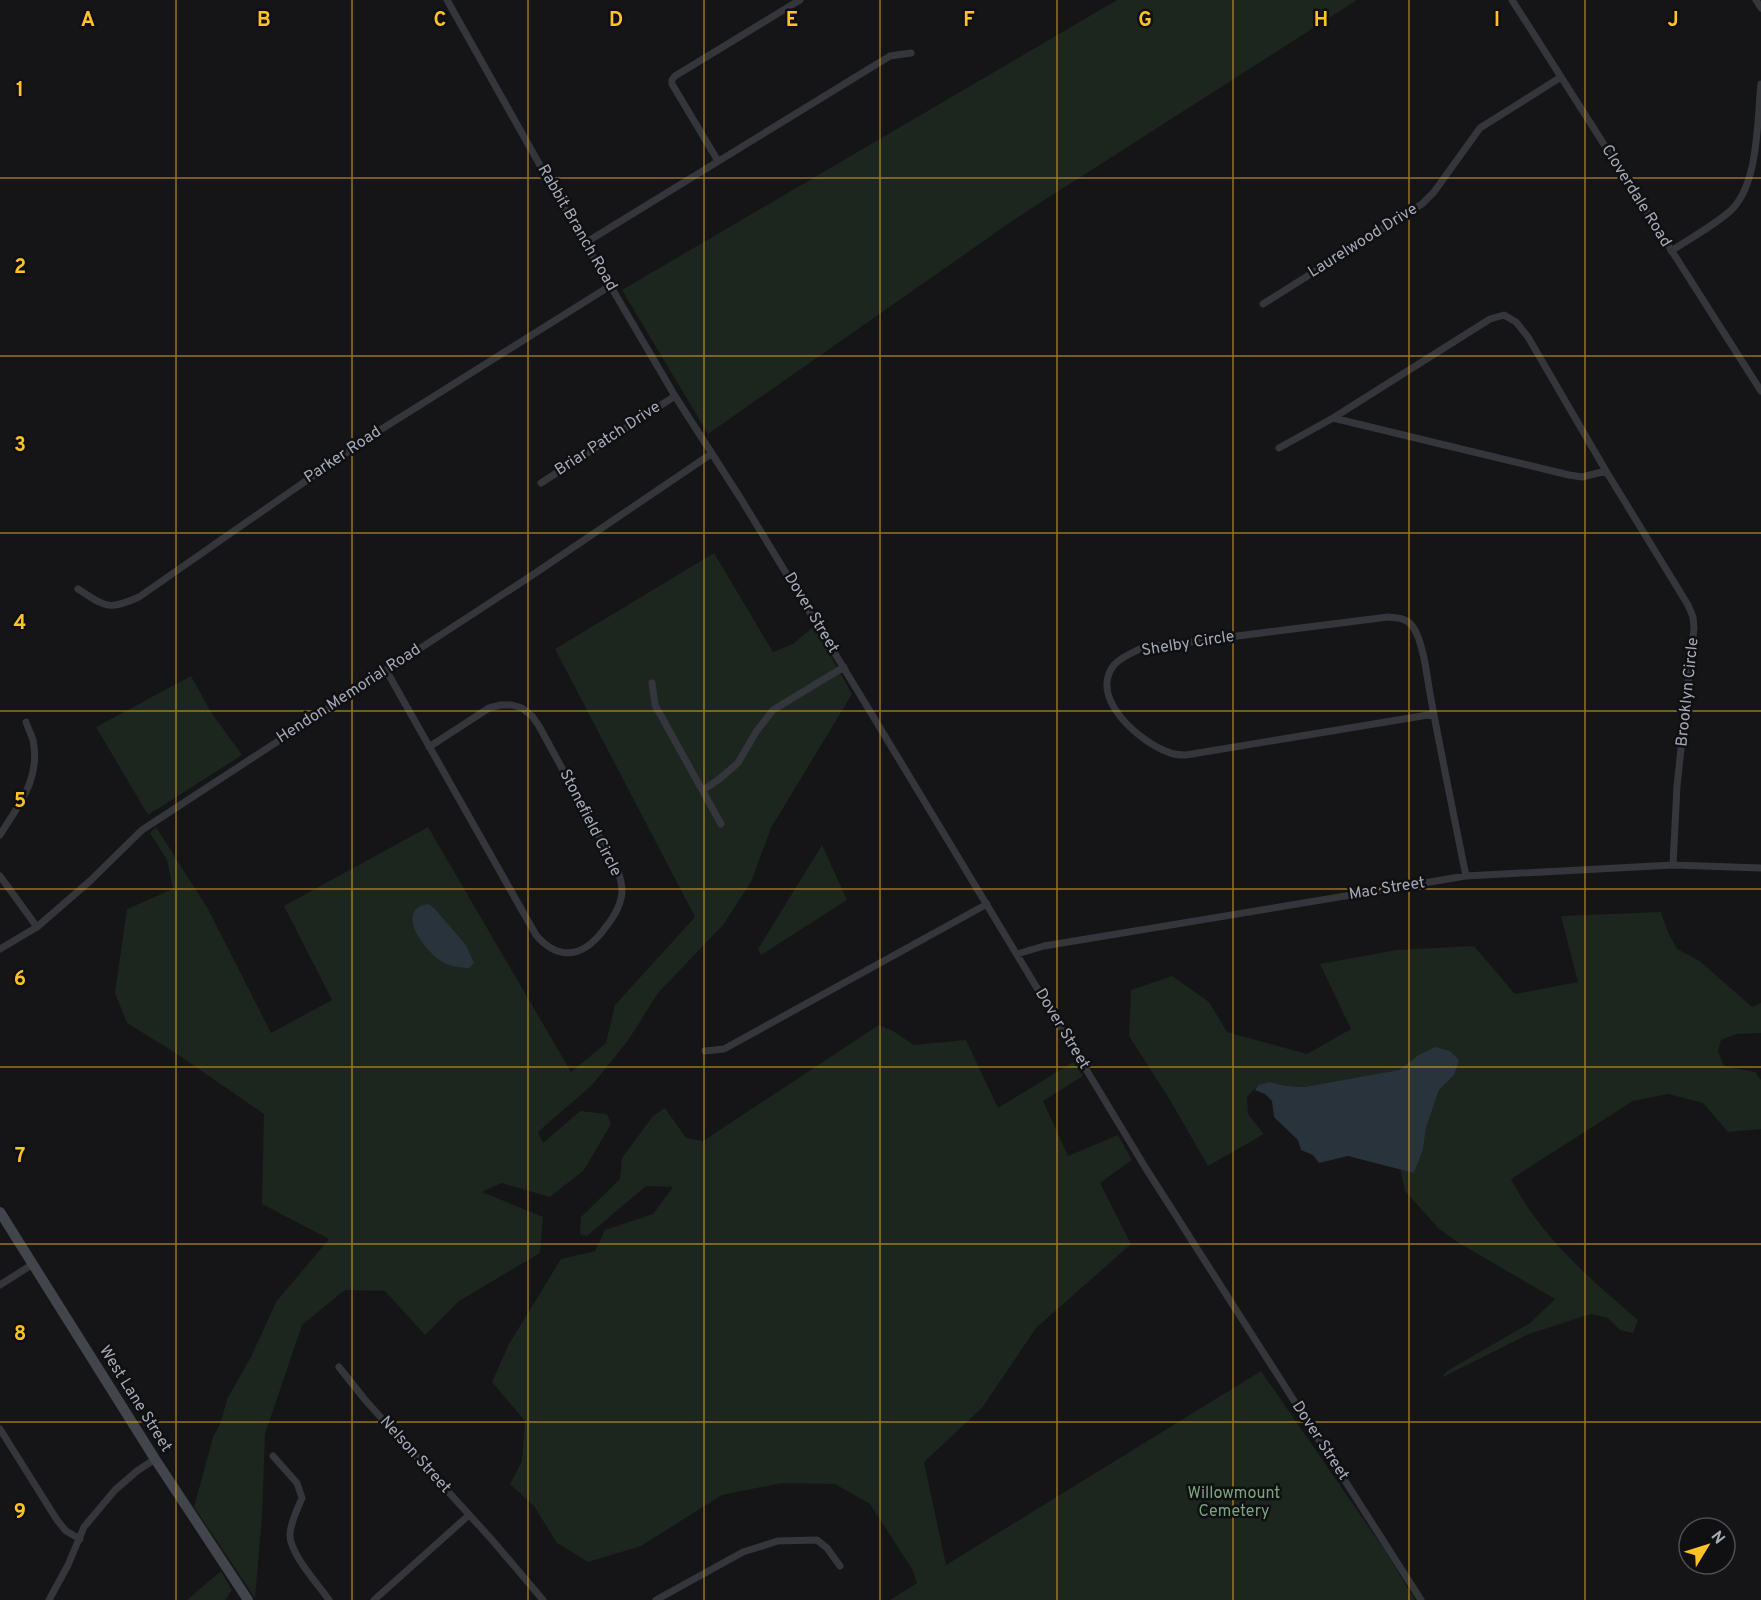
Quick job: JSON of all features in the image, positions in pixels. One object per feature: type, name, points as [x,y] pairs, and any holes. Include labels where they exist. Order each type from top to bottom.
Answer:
[{"type":"street","name":"Rabbit Branch Road","points":[[447,0],[610,286],[711,454]]},
{"type":"street","points":[[718,161],[672,84],[672,80],[675,76],[801,0]]},
{"type":"street","name":"Cloverdale Road","points":[[1512,0],[1761,391]]},
{"type":"street","points":[[1756,0],[1761,8]]},
{"type":"street","points":[[585,243],[890,56],[911,53]]},
{"type":"street","name":"Laurelwood Drive","points":[[1263,304],[1422,204],[1434,192],[1480,128],[1561,77]]},
{"type":"street","points":[[1671,251],[1730,212],[1738,202],[1752,172],[1761,84]]},
{"type":"street","name":"Parker Road","points":[[78,589],[110,607],[122,605],[139,597],[369,437],[610,286]]},
{"type":"street","name":"Brooklyn Circle","points":[[1279,448],[1333,418],[1490,319],[1504,315],[1516,322],[1528,337],[1693,617],[1694,628],[1677,786],[1673,865]]},
{"type":"street","name":"Briar Patch Drive","points":[[541,483],[675,396]]},
{"type":"street","points":[[1333,418],[1569,475],[1582,477],[1606,471]]},
{"type":"street","name":"Dover Street","points":[[711,454],[844,668],[1145,1167],[1420,1600]]},
{"type":"street","name":"Hendon Memorial Road","points":[[0,949],[37,927],[90,881],[142,830],[534,574],[711,454]]},
{"type":"street","name":"Shelby Circle","points":[[1434,714],[1186,755],[1174,754],[1149,743],[1114,710],[1108,696],[1108,681],[1113,666],[1127,655],[1142,648],[1388,617],[1401,618],[1414,629],[1419,641],[1434,714],[1466,876]]},
{"type":"street","points":[[703,790],[738,763],[756,732],[773,710],[844,668]]},
{"type":"street","name":"Stonefield Circle","points":[[386,670],[429,747],[536,935],[543,944],[567,954],[579,951],[596,942],[617,911],[622,888],[618,871],[532,716],[522,708],[512,705],[489,708],[429,747]]},
{"type":"street","points":[[652,683],[655,705],[721,824]]},
{"type":"street","points":[[0,835],[33,778],[33,740],[26,722]]},
{"type":"street","name":"Mac Street","points":[[1017,954],[1044,946],[1466,876],[1673,865],[1761,868]]},
{"type":"street","points":[[0,876],[37,927]]},
{"type":"street","points":[[705,1051],[724,1049],[987,904]]},
{"type":"street","name":"West Lane Street","points":[[0,1212],[155,1460],[248,1600]]},
{"type":"street","points":[[0,1285],[33,1263]]},
{"type":"street","name":"Nelson Street","points":[[339,1367],[366,1401],[493,1541],[543,1600]]},
{"type":"street","points":[[0,1429],[57,1520],[66,1531],[80,1539]]},
{"type":"street","points":[[273,1456],[297,1483],[302,1498],[293,1518],[290,1537],[297,1557],[329,1600]]},
{"type":"street","points":[[49,1600],[68,1565],[84,1527],[115,1490],[137,1471],[155,1460]]},
{"type":"street","points":[[374,1600],[469,1515]]},
{"type":"street","points":[[656,1600],[743,1552],[778,1541],[817,1540],[840,1566]]},
{"type":"green space","points":[[1117,0],[1357,0],[1018,217],[708,434],[622,290]]},
{"type":"green space","points":[[714,553],[773,652],[793,644],[814,626],[852,694],[771,828],[751,882],[723,925],[658,993],[627,1042],[592,1085],[538,1132],[543,1143],[580,1111],[607,1114],[611,1124],[584,1170],[550,1197],[501,1183],[482,1192],[543,1217],[540,1253],[459,1301],[425,1335],[385,1291],[345,1290],[302,1325],[265,1434],[262,1516],[255,1598],[194,1507],[213,1437],[221,1422],[227,1399],[251,1357],[276,1302],[329,1239],[262,1204],[264,1114],[174,1052],[127,1023],[115,993],[127,909],[173,889],[167,860],[150,833],[156,827],[208,909],[271,1033],[332,1000],[284,906],[428,827],[571,1072],[606,1043],[615,1005],[695,917],[555,649]]},
{"type":"green space","points":[[191,676],[211,712],[242,755],[148,815],[96,727]]},
{"type":"green space","points":[[822,845],[847,900],[761,955],[758,949]]},
{"type":"green space","points":[[1661,912],[1677,949],[1700,961],[1752,1007],[1761,1003],[1761,1033],[1736,1034],[1721,1040],[1718,1051],[1724,1066],[1755,1072],[1761,1080],[1761,1129],[1728,1132],[1703,1103],[1668,1094],[1633,1101],[1511,1179],[1537,1220],[1568,1256],[1638,1320],[1633,1333],[1620,1330],[1608,1318],[1591,1314],[1529,1334],[1441,1378],[1447,1371],[1530,1323],[1555,1299],[1439,1229],[1405,1191],[1400,1168],[1414,1173],[1423,1150],[1426,1128],[1439,1090],[1454,1075],[1417,1056],[1399,1070],[1373,1075],[1304,1087],[1269,1082],[1258,1085],[1247,1097],[1248,1114],[1264,1134],[1208,1166],[1170,1100],[1129,1036],[1131,990],[1172,976],[1209,1002],[1227,1032],[1307,1054],[1351,1029],[1320,964],[1397,950],[1474,946],[1515,994],[1578,982],[1561,916]]},
{"type":"green space","name":"Willowmount Cemetery","points":[[879,1025],[914,1045],[966,1040],[998,1108],[1073,1062],[1083,1076],[1043,1101],[1068,1156],[1118,1135],[1132,1160],[1100,1183],[1131,1244],[1036,1328],[982,1408],[924,1462],[946,1565],[1261,1371],[1386,1552],[1415,1600],[890,1600],[917,1583],[912,1569],[870,1504],[835,1484],[782,1483],[722,1495],[641,1546],[588,1562],[557,1543],[534,1506],[510,1484],[522,1461],[525,1421],[492,1382],[509,1344],[561,1259],[595,1251],[605,1230],[653,1214],[673,1187],[646,1186],[587,1236],[580,1234],[581,1217],[620,1179],[622,1158],[653,1116],[665,1108],[686,1138],[703,1141]]},
{"type":"green space","points":[[221,1571],[232,1590],[225,1600],[187,1600]]},
{"type":"shaded area","points":[[428,904],[466,945],[474,963],[469,968],[444,963],[427,949],[415,931],[413,914],[418,908]]},
{"type":"shaded area","points":[[1435,1047],[1450,1051],[1459,1060],[1454,1075],[1439,1090],[1426,1128],[1423,1150],[1414,1173],[1348,1156],[1319,1163],[1313,1155],[1301,1150],[1298,1140],[1274,1117],[1272,1101],[1265,1094],[1255,1090],[1258,1085],[1269,1082],[1304,1087],[1399,1070],[1417,1056]]}]
